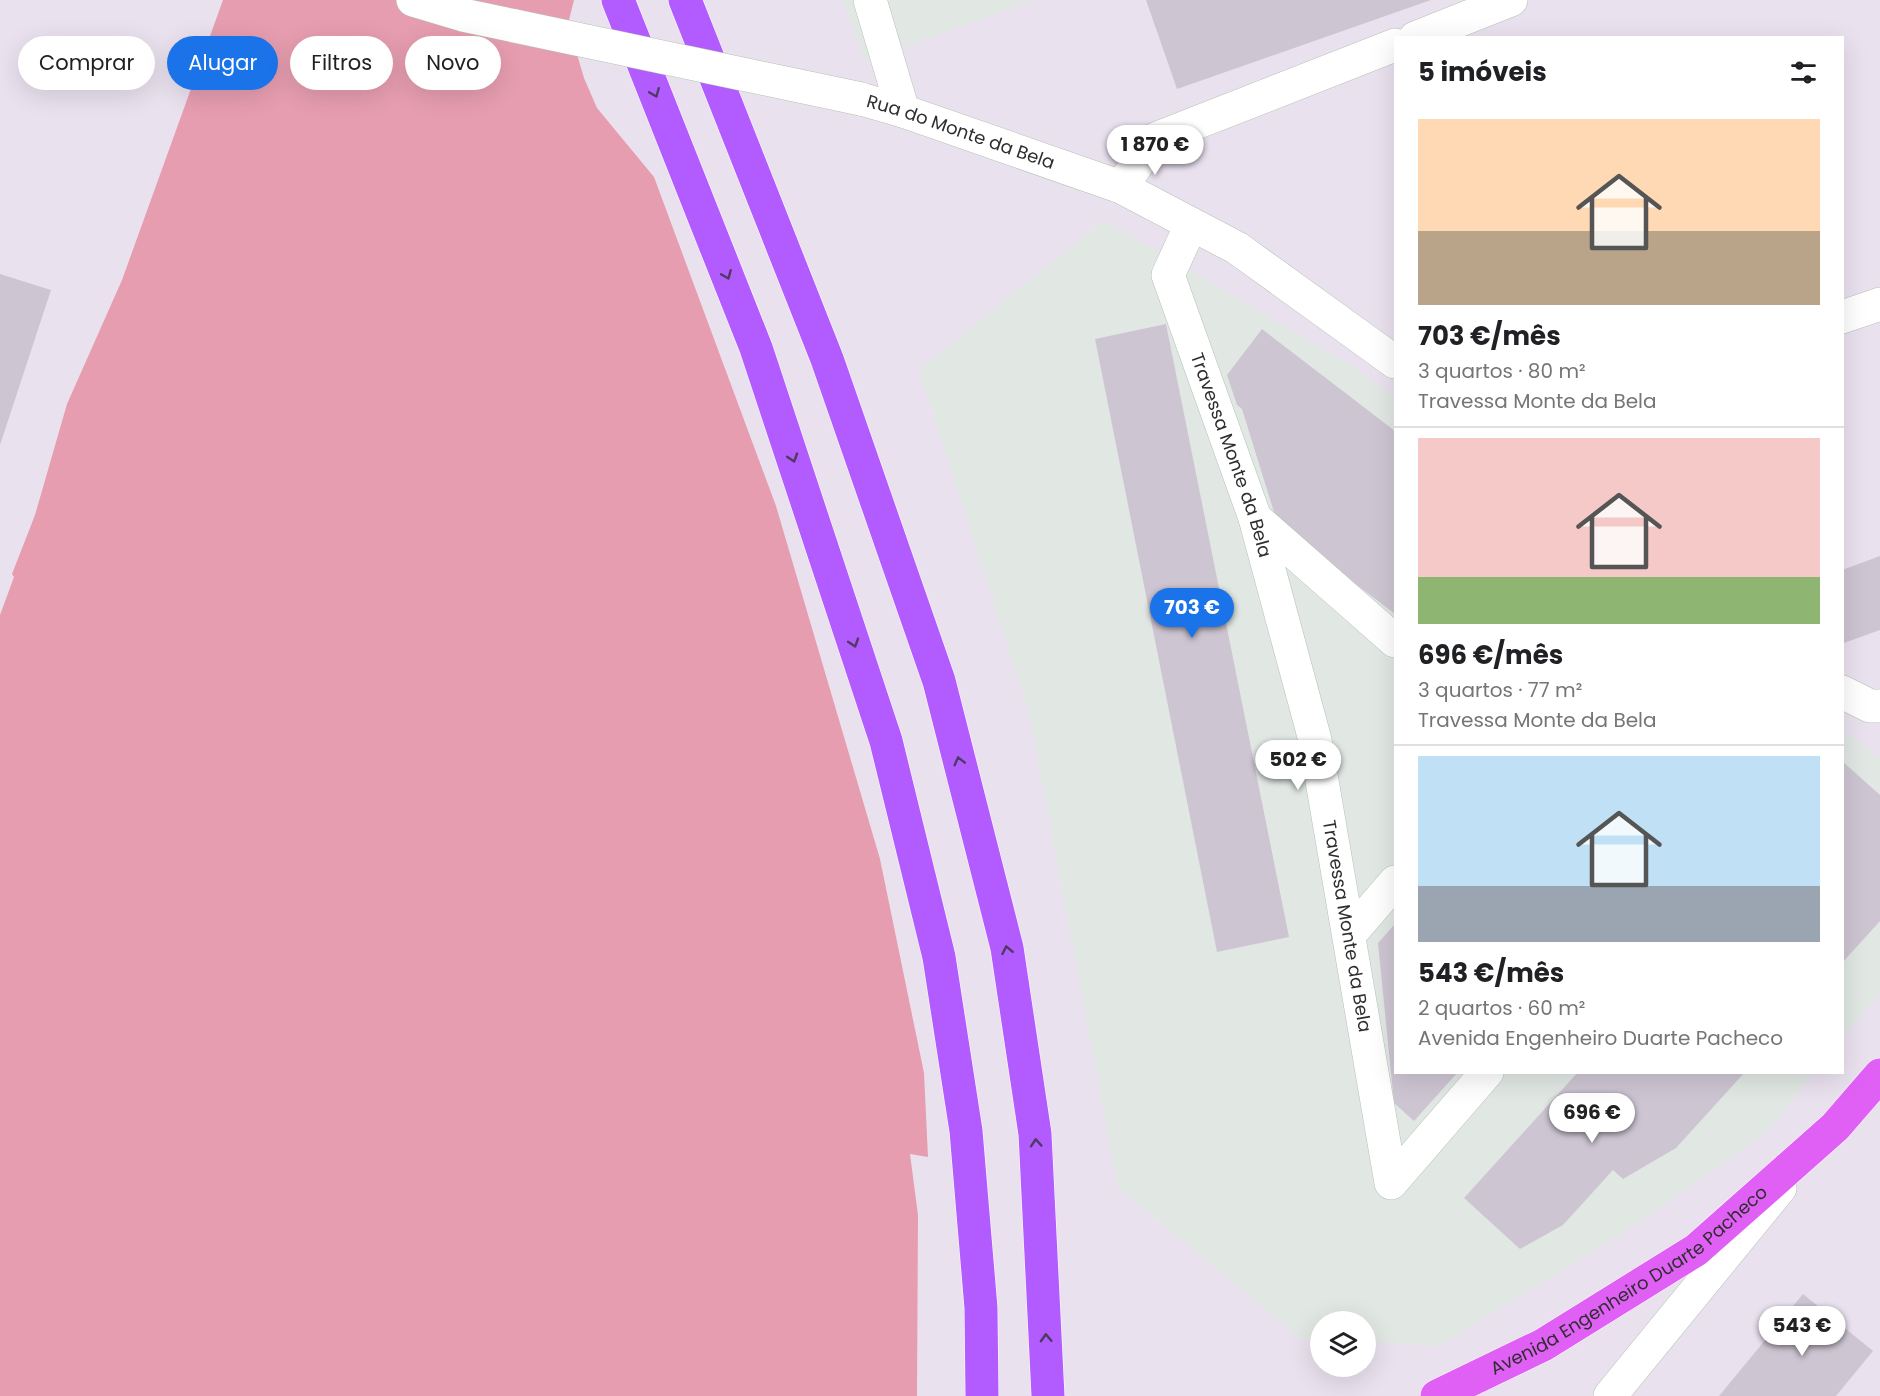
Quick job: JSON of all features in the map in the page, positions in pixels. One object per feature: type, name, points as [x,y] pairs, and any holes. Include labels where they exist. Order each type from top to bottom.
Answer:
[{"type":"highway","points":[[618,0],[756,348],[886,741],[939,957],[966,1131],[981,1308],[981,1396]]},
{"type":"highway","points":[[685,0],[827,359],[939,681],[1007,948],[1035,1134],[1048,1396]]},
{"type":"main road","name":"Avenida Engenheiro Duarte Pacheco","points":[[1437,1396],[1543,1345],[1696,1250],[1812,1149],[1835,1127],[1880,1075]]},
{"type":"street","name":"Rua do Monte da Bela","points":[[413,0],[463,15],[861,99],[903,111],[1121,187],[1237,248],[1394,361]]},
{"type":"street","points":[[1420,36],[1511,0]]},
{"type":"street","points":[[876,2],[903,111]]},
{"type":"street","points":[[1121,187],[1155,139],[1394,45]]},
{"type":"street","name":"Travessa Monte da Bela","points":[[1191,225],[1168,275],[1255,518],[1315,740],[1391,1183],[1485,1074]]},
{"type":"street","points":[[1844,315],[1880,304]]},
{"type":"street","points":[[1255,518],[1394,640]]},
{"type":"street","points":[[1844,693],[1870,706],[1880,706]]},
{"type":"street","points":[[1350,934],[1394,883]]},
{"type":"street","name":"Avenida Engenheiro Duarte Pacheco","points":[[1610,1396],[1812,1149]]},
{"type":"shaded area","points":[[223,0],[574,0],[568,24],[584,78],[597,108],[654,177],[776,506],[880,859],[924,1073],[928,1157],[910,1154],[918,1215],[917,1396],[0,1396],[0,615],[14,577],[12,574],[35,515],[67,404],[122,280],[191,90],[278,90],[278,36],[210,36]]},
{"type":"shaded area","points":[[843,0],[1035,0],[865,61]]},
{"type":"shaded area","points":[[1104,220],[1351,365],[1394,397],[1394,1074],[1813,1074],[1767,1132],[1631,1228],[1439,1346],[1376,1343],[1376,1311],[1310,1311],[1310,1339],[1301,1339],[1118,1188],[1029,713],[919,370]]},
{"type":"shaded area","points":[[1844,731],[1880,757],[1880,992],[1844,1037]]},
{"type":"building","points":[[1146,0],[1431,0],[1177,89]]},
{"type":"building","points":[[0,274],[51,290],[0,445]]},
{"type":"building","points":[[1166,324],[1289,937],[1217,952],[1095,339]]},
{"type":"building","points":[[1262,329],[1394,430],[1394,613],[1278,525],[1242,409],[1237,405],[1227,375]]},
{"type":"building","points":[[1880,556],[1880,630],[1844,643],[1844,569]]},
{"type":"building","points":[[1844,763],[1880,795],[1880,921],[1844,961]]},
{"type":"building","points":[[1394,925],[1394,1074],[1456,1074],[1414,1121],[1394,1103],[1378,943]]},
{"type":"building","points":[[1576,1074],[1743,1074],[1676,1148],[1623,1179],[1613,1170],[1563,1225],[1520,1249],[1464,1198]]},
{"type":"building","points":[[1803,1294],[1873,1351],[1836,1396],[1719,1396]]}]
